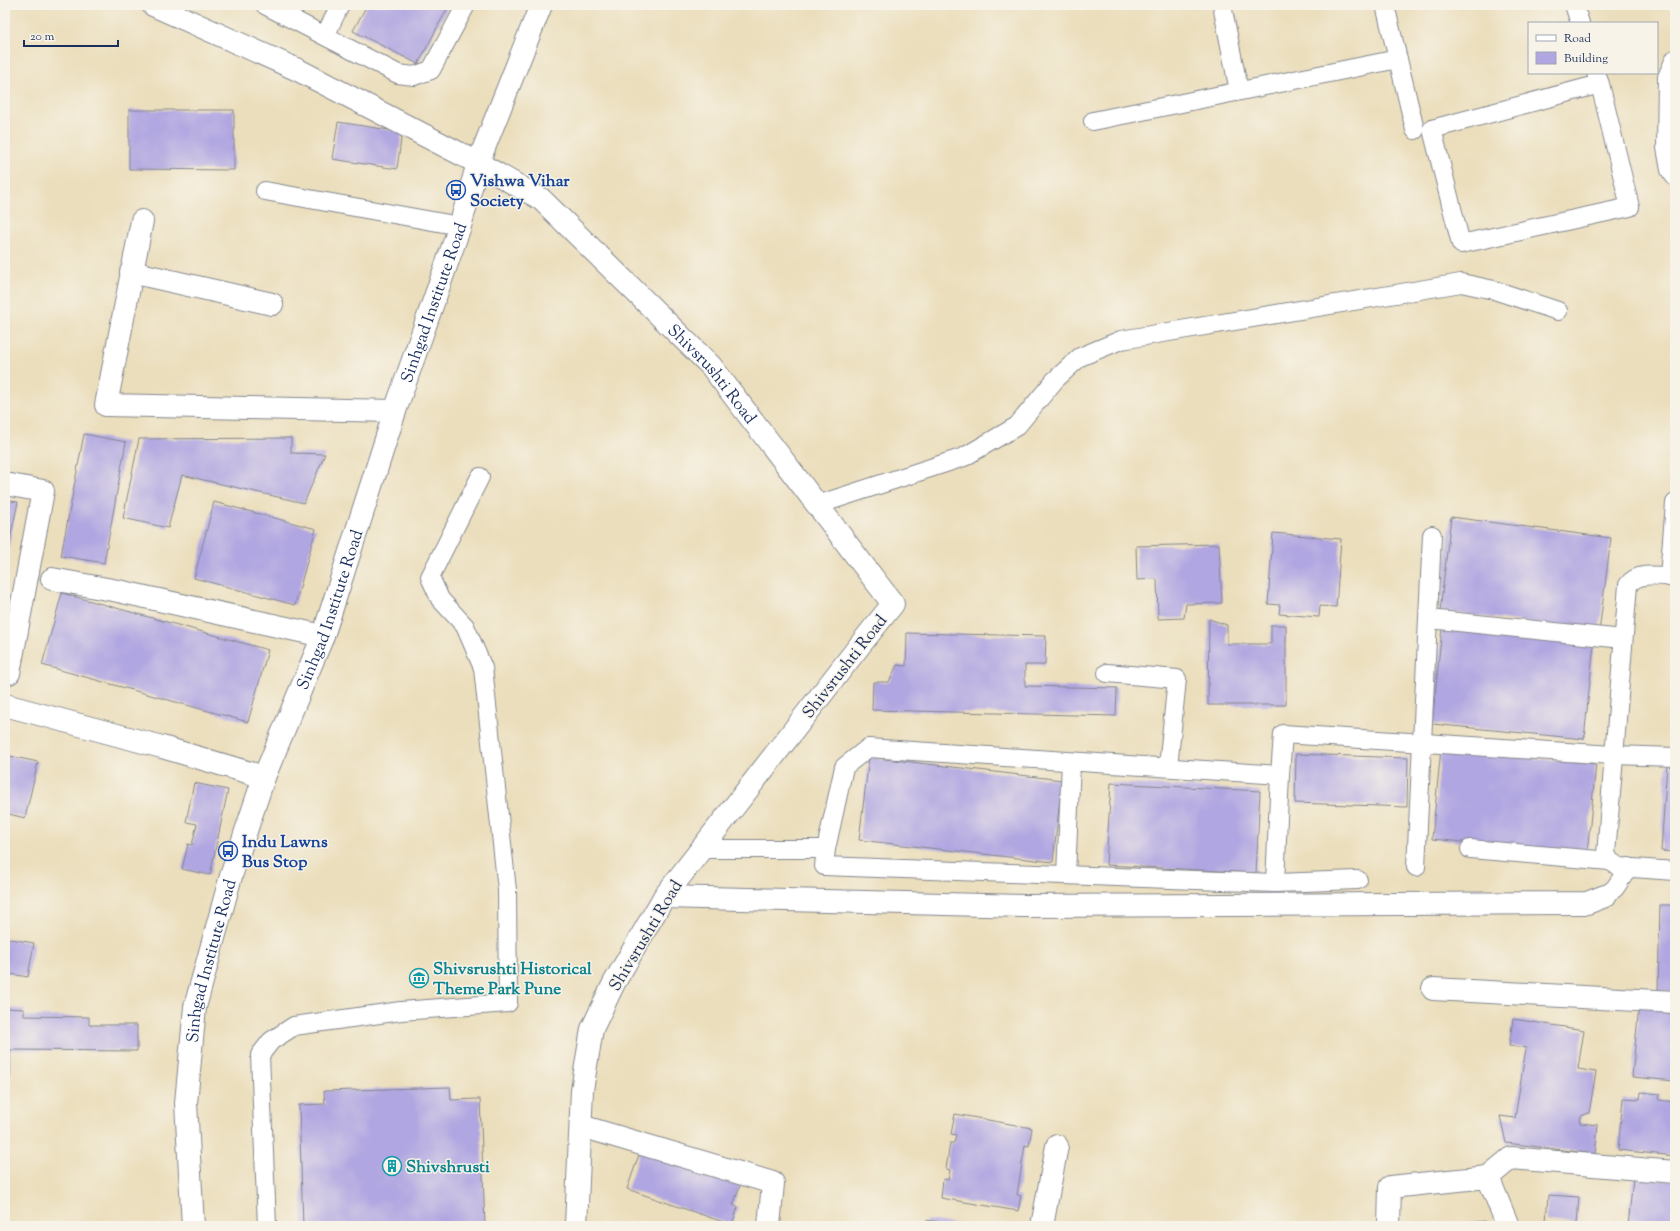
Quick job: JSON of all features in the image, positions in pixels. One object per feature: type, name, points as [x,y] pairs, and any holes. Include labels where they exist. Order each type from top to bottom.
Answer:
[{"type":"street","name":"Shivsrushti Road","points":[[153,5],[298,70],[478,163],[541,199],[712,366],[893,604],[664,897],[614,983],[592,1029],[582,1090],[576,1226]]},
{"type":"street","name":"Sinhgad Institute Road","points":[[193,1226],[186,1102],[195,1007],[231,876],[264,777],[323,636],[395,411],[460,226],[478,163],[541,5]]},
{"type":"street","points":[[142,221],[106,405],[395,411]]},
{"type":"street","points":[[132,272],[272,304]]},
{"type":"street","points":[[5,484],[43,491],[9,673],[5,672]]},
{"type":"street","points":[[52,579],[118,591],[323,636]]},
{"type":"street","points":[[5,705],[162,747],[264,777]]},
{"type":"street","points":[[664,897],[1031,906],[1586,904],[1605,896]]},
{"type":"street","points":[[1433,989],[1675,1002]]},
{"type":"street","points":[[580,1126],[773,1183],[770,1226]]},
{"type":"street","points":[[1042,1226],[1057,1146]]},
{"type":"street","points":[[1389,1226],[1390,1187],[1488,1177],[1511,1158],[1675,1172]]},
{"type":"street","points":[[1488,1177],[1508,1226]]},
{"type":"lane","points":[[265,5],[398,74],[414,76],[431,70],[466,5]]},
{"type":"lane","points":[[325,36],[340,5]]},
{"type":"lane","points":[[1222,5],[1239,91]]},
{"type":"lane","points":[[1574,5],[1580,22]]},
{"type":"lane","points":[[1387,6],[1415,130]]},
{"type":"lane","points":[[1093,121],[1398,59]]},
{"type":"lane","points":[[1675,59],[1666,76],[1666,148],[1670,170],[1675,177]]},
{"type":"lane","points":[[1598,78],[1630,207],[1461,244],[1432,129],[1598,78]]},
{"type":"lane","points":[[265,191],[460,226]]},
{"type":"lane","points":[[817,505],[964,457],[1017,426],[1055,380],[1080,358],[1121,340],[1461,283],[1494,290],[1558,311]]},
{"type":"lane","points":[[267,1226],[260,1055],[271,1041],[294,1026],[401,1011],[508,1003],[507,890],[482,668],[465,626],[440,599],[430,576],[480,476]]},
{"type":"lane","points":[[1675,503],[1672,577],[1639,576],[1633,578],[1628,585],[1606,854],[1610,861],[1619,867],[1675,871]]},
{"type":"lane","points":[[1416,867],[1432,535]]},
{"type":"lane","points":[[1429,619],[1623,639]]},
{"type":"lane","points":[[1107,673],[1177,679],[1168,767]]},
{"type":"lane","points":[[1276,883],[1283,734],[1614,756],[1675,757]]},
{"type":"lane","points":[[1280,775],[868,748],[844,767],[826,849],[824,866],[1276,883],[1358,880]]},
{"type":"lane","points":[[1066,875],[1071,762]]},
{"type":"lane","points":[[701,849],[826,849]]},
{"type":"lane","points":[[1470,849],[1610,861]]},
{"type":"lane","points":[[1605,896],[1615,888],[1629,867]]},
{"type":"building","points":[[367,5],[449,5],[418,64],[353,31]]},
{"type":"building","points":[[129,110],[234,110],[234,170],[129,169]]},
{"type":"building","points":[[338,122],[402,132],[397,169],[332,159]]},
{"type":"building","points":[[84,434],[126,442],[104,563],[61,556]]},
{"type":"building","points":[[291,438],[291,453],[325,454],[304,503],[182,475],[168,528],[123,518],[139,439]]},
{"type":"building","points":[[5,500],[18,502],[6,558],[5,558]]},
{"type":"building","points":[[214,502],[316,529],[295,605],[194,578]]},
{"type":"building","points":[[1451,517],[1611,538],[1599,632],[1440,611]]},
{"type":"building","points":[[1273,533],[1341,539],[1336,607],[1320,606],[1319,617],[1279,614],[1280,605],[1268,604]]},
{"type":"building","points":[[1219,544],[1222,603],[1186,604],[1184,618],[1158,619],[1157,579],[1137,580],[1136,546]]},
{"type":"building","points":[[62,593],[268,650],[248,722],[42,665]]},
{"type":"building","points":[[1209,619],[1227,625],[1227,644],[1271,644],[1271,625],[1286,625],[1286,705],[1208,705]]},
{"type":"building","points":[[1442,628],[1594,643],[1584,739],[1432,724]]},
{"type":"building","points":[[907,633],[1046,636],[1045,665],[1025,665],[1025,686],[1117,688],[1116,716],[872,710],[873,682],[889,682],[897,665],[906,666]]},
{"type":"building","points":[[1441,749],[1596,764],[1587,854],[1432,839]]},
{"type":"building","points":[[1296,754],[1408,758],[1407,807],[1295,803]]},
{"type":"building","points":[[5,755],[38,762],[25,818],[5,813]]},
{"type":"building","points":[[869,757],[1062,780],[1053,862],[859,840]]},
{"type":"building","points":[[1667,764],[1675,765],[1675,852],[1661,851]]},
{"type":"building","points":[[194,783],[228,790],[210,875],[182,869],[188,844],[192,845],[197,824],[186,822]]},
{"type":"building","points":[[1111,783],[1260,791],[1256,873],[1106,865]]},
{"type":"building","points":[[1660,905],[1675,905],[1675,992],[1658,991]]},
{"type":"building","points":[[5,938],[34,943],[28,977],[5,973]]},
{"type":"building","points":[[1639,1006],[1675,1010],[1675,1081],[1632,1077]]},
{"type":"building","points":[[5,1008],[24,1009],[24,1016],[89,1017],[89,1025],[137,1025],[137,1051],[10,1050],[10,1077],[5,1077]]},
{"type":"building","points":[[1513,1019],[1584,1030],[1578,1069],[1596,1072],[1589,1113],[1581,1116],[1580,1123],[1598,1125],[1595,1154],[1506,1143],[1500,1116],[1515,1118],[1526,1048],[1509,1046]]},
{"type":"building","name":"Shivshrusti","points":[[450,1087],[451,1100],[480,1099],[485,1226],[303,1226],[299,1105],[325,1104],[324,1091]]},
{"type":"building","points":[[1641,1092],[1660,1094],[1659,1100],[1675,1102],[1675,1156],[1618,1150],[1623,1098],[1640,1099]]},
{"type":"building","points":[[955,1114],[1032,1128],[1029,1146],[1025,1145],[1017,1195],[1021,1196],[1018,1211],[941,1198],[943,1179],[948,1180],[950,1170],[946,1169],[950,1143],[954,1143],[956,1135],[951,1134]]},
{"type":"building","points":[[641,1149],[741,1183],[733,1205],[738,1207],[732,1225],[627,1189]]},
{"type":"building","points":[[1633,1178],[1675,1181],[1675,1226],[1628,1226]]},
{"type":"building","points":[[1548,1195],[1579,1197],[1577,1224],[1546,1222]]},
{"type":"building","points":[[926,1220],[962,1225],[925,1226]]},
{"type":"building","points":[[1485,1221],[1486,1226],[1450,1226],[1450,1225]]},
{"type":"place","name":"Vishwa Vihar Society","points":[[456,190]]},
{"type":"place","name":"Indu Lawns Bus Stop","points":[[228,851]]},
{"type":"place","name":"Shivsrushti Historical Theme Park Pune","points":[[419,978]]},
{"type":"place","name":"Shivshrusti","points":[[392,1166]]}]
